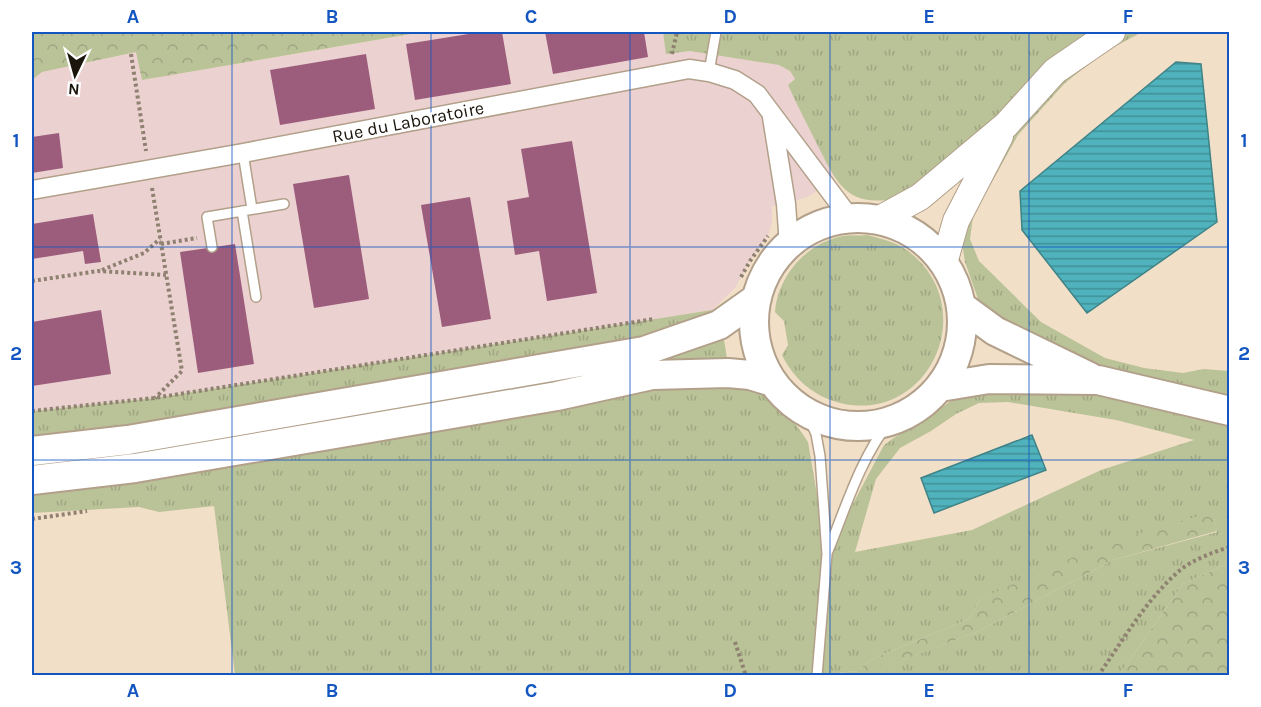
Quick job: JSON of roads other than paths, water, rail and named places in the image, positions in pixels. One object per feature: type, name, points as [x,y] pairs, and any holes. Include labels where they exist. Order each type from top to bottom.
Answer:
[{"type":"main road","points":[[32,452],[128,440],[644,351],[720,324],[748,289],[769,269],[779,237],[817,226],[864,219],[920,197],[1006,125],[1055,71],[1112,32]]},
{"type":"main road","points":[[944,263],[956,221],[1006,125]]},
{"type":"main road","points":[[748,289],[760,356],[773,382],[788,399],[806,412],[833,423],[861,426],[890,421],[917,408],[940,387],[955,362],[962,334],[961,306],[955,283],[944,263],[926,243],[903,228],[864,219]]},
{"type":"main road","points":[[961,306],[995,331],[1098,380],[1230,411]]},
{"type":"main road","points":[[32,480],[147,466],[557,396],[652,375],[728,373],[750,375],[773,382]]},
{"type":"main road","points":[[940,387],[989,379],[1098,380]]},
{"type":"street","name":"Rue du Laboratoire","points":[[32,190],[150,171],[689,69],[735,80],[757,94],[864,219]]},
{"type":"street","points":[[771,112],[786,204],[779,237]]},
{"type":"lane","points":[[709,72],[716,32]]},
{"type":"lane","points":[[243,153],[256,297]]},
{"type":"lane","points":[[212,247],[207,217],[284,204]]},
{"type":"lane","points":[[806,412],[816,434],[820,456],[827,554],[817,675]]},
{"type":"lane","points":[[827,554],[865,459],[876,438],[890,421]]},
{"type":"water","points":[[1176,62],[1201,64],[1217,222],[1087,313],[1022,230],[1020,191]]},
{"type":"water","points":[[1032,435],[1046,470],[934,513],[921,478]]}]
